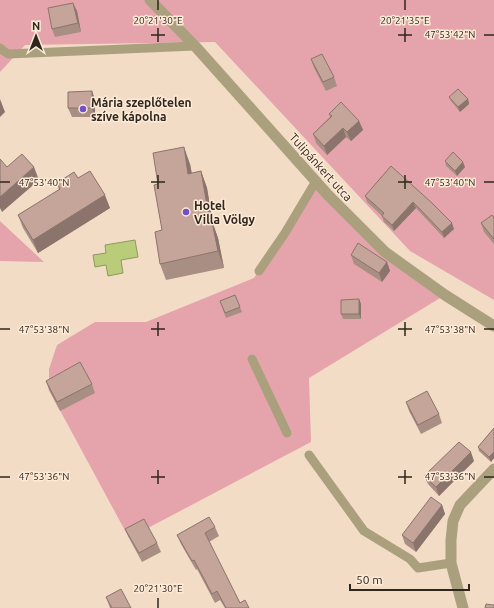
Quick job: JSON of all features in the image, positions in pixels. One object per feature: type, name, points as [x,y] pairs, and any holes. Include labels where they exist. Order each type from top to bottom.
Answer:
[{"type":"street","name":"Tulipánkert utca","points":[[150,0],[195,46],[328,196],[385,252],[445,295],[494,326]]},
{"type":"street","points":[[463,608],[451,563],[453,521],[460,505],[494,470]]},
{"type":"lane","points":[[0,48],[8,54],[195,46]]},
{"type":"lane","points":[[259,271],[285,233],[316,181]]},
{"type":"lane","points":[[252,358],[287,433]]},
{"type":"lane","points":[[309,455],[364,531],[410,559],[418,568],[451,563]]},
{"type":"shaded area","points":[[0,0],[494,0],[494,300],[410,251],[215,42],[25,45],[0,72]]},
{"type":"shaded area","points":[[316,181],[385,252],[445,295],[309,378],[311,442],[129,538],[49,390],[49,369],[57,345],[95,322],[146,322],[254,278]]},
{"type":"shaded area","points":[[0,221],[44,262],[0,261]]},
{"type":"shaded area","points":[[135,240],[138,257],[121,260],[123,273],[108,276],[106,265],[95,267],[93,255],[106,253],[105,245]]},
{"type":"building","points":[[73,3],[78,23],[52,29],[48,8]]},
{"type":"building","points":[[322,54],[334,77],[323,82],[311,59]]},
{"type":"building","points":[[458,89],[468,99],[458,107],[449,97]]},
{"type":"building","points":[[92,91],[92,108],[68,108],[68,92]]},
{"type":"building","points":[[341,102],[359,121],[347,132],[343,128],[324,146],[313,134],[332,116],[329,114]]},
{"type":"building","name":"Hotel Villa Völgy","points":[[184,147],[188,174],[201,171],[210,222],[212,222],[218,251],[160,264],[155,232],[162,230],[154,185],[158,184],[153,153]]},
{"type":"building","points":[[453,152],[463,162],[455,171],[445,161]]},
{"type":"building","points":[[22,154],[34,167],[0,197],[0,159],[7,167]]},
{"type":"building","points":[[391,166],[452,223],[442,232],[413,202],[392,225],[382,216],[384,213],[365,196]]},
{"type":"building","points":[[90,171],[105,195],[33,240],[18,215],[60,189],[57,183],[74,172],[78,178]]},
{"type":"building","points":[[492,215],[494,218],[494,239],[481,223]]},
{"type":"building","points":[[358,243],[387,262],[379,273],[351,255]]},
{"type":"building","points":[[235,295],[240,307],[225,313],[220,301]]},
{"type":"building","points":[[359,299],[359,314],[341,314],[341,300]]},
{"type":"building","points":[[80,362],[92,384],[57,402],[46,381]]},
{"type":"building","points":[[427,391],[439,414],[418,425],[406,402]]},
{"type":"building","points":[[494,428],[494,452],[489,457],[478,447]]},
{"type":"building","points":[[459,442],[471,452],[436,487],[424,476]]},
{"type":"building","points":[[431,497],[442,505],[413,543],[402,535]]},
{"type":"building","points":[[209,517],[215,527],[205,533],[240,603],[245,600],[249,608],[226,608],[217,591],[212,594],[194,560],[192,561],[177,535]]},
{"type":"building","points":[[144,519],[157,543],[139,553],[125,529]]},
{"type":"building","points":[[121,589],[131,608],[112,608],[106,597]]},
{"type":"building","points":[[486,604],[494,605],[494,608],[485,608]]},
{"type":"place","name":"Mária szeplőtelen szíve kápolna","points":[[83,109]]},
{"type":"place","name":"Hotel Villa Völgy","points":[[186,212]]}]
